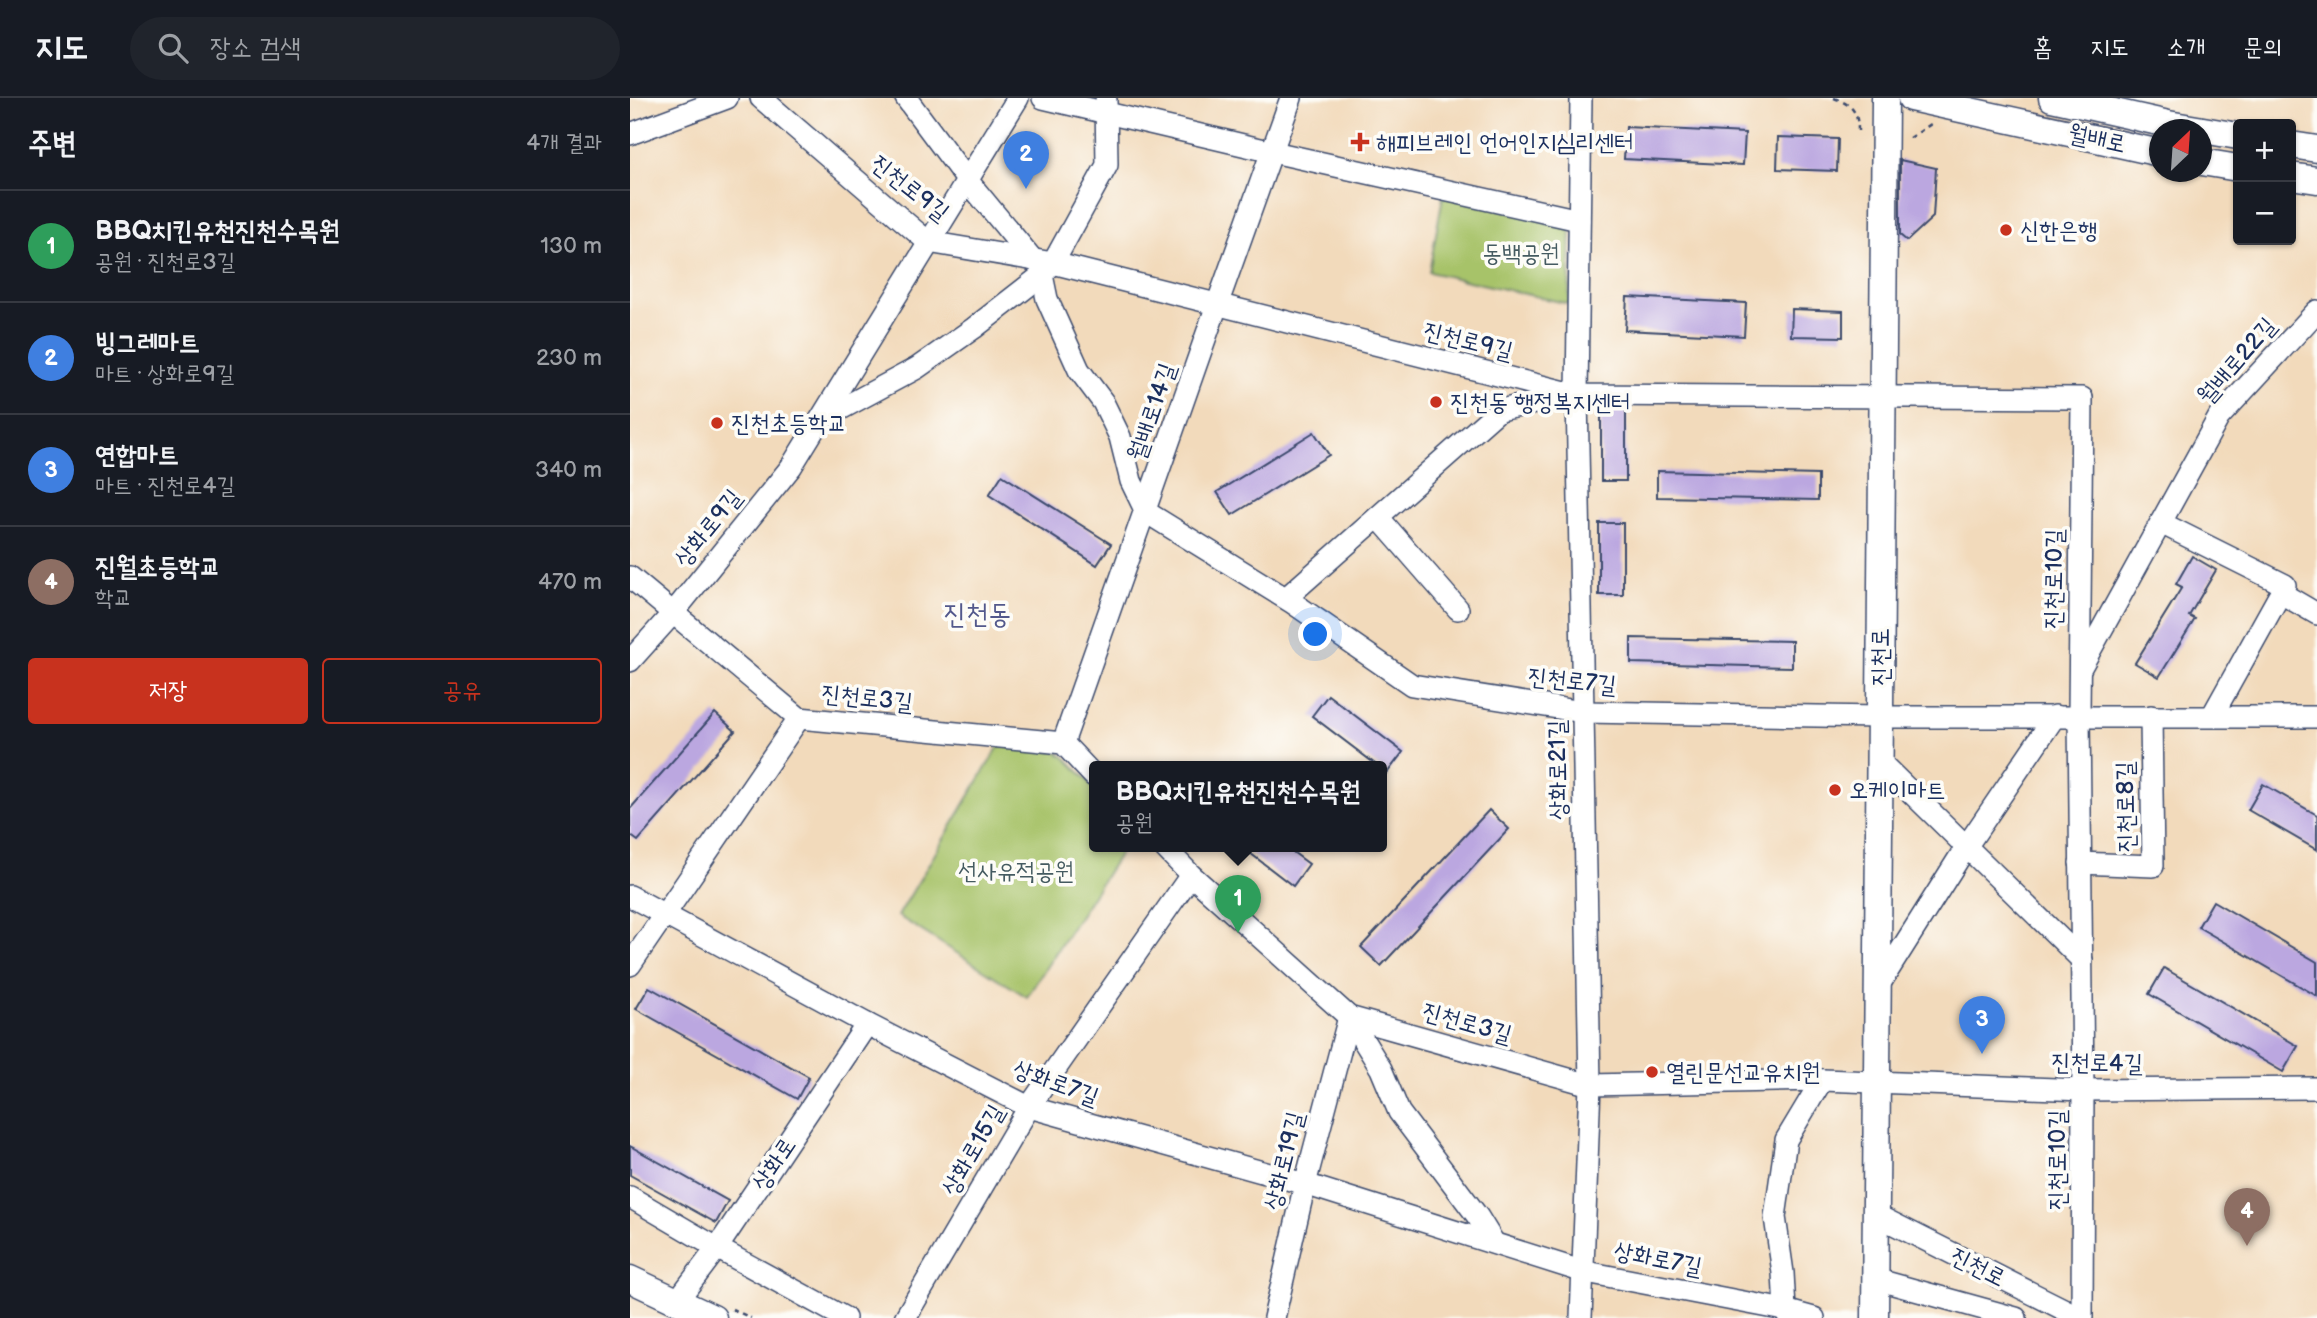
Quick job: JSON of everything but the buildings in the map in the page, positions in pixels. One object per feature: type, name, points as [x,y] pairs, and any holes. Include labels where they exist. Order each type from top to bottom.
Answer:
[{"type":"main road","name":"진천로","points":[[1875,1318],[1885,98]]},
{"type":"main road","name":"월배로","points":[[1911,98],[2149,151]]},
{"type":"main road","name":"월배로","points":[[2052,98],[2168,124],[2233,135]]},
{"type":"main road","points":[[2296,146],[2317,149]]},
{"type":"main road","points":[[2212,163],[2233,166]]},
{"type":"main road","points":[[2296,177],[2317,180]]},
{"type":"main road","points":[[630,1279],[713,1318]]},
{"type":"street","points":[[630,134],[727,98]]},
{"type":"street","name":"진천로9길","points":[[761,98],[928,242],[1217,305],[1577,395],[1881,396]]},
{"type":"street","points":[[906,98],[967,180],[1042,266],[1047,299],[1079,370],[1103,402],[1120,437],[1131,481],[1146,512]]},
{"type":"street","name":"상화로9길","points":[[630,661],[674,612],[791,467],[1018,98]]},
{"type":"street","points":[[1043,98],[1106,105],[1273,152],[1579,220]]},
{"type":"street","name":"월배로14길","points":[[1063,743],[1292,98]]},
{"type":"street","name":"상화로21길","points":[[1581,98],[1577,395],[1590,1085],[1581,1318]]},
{"type":"street","points":[[1042,266],[1107,165],[1106,105]]},
{"type":"street","name":"상화로9길","points":[[818,422],[845,404],[917,368],[974,328],[1042,266]]},
{"type":"street","name":"월배로22길","points":[[2079,670],[2219,417],[2317,311]]},
{"type":"street","points":[[1286,598],[1499,410],[1577,395]]},
{"type":"street","name":"진천로10길","points":[[1881,396],[2082,398],[2079,670],[2083,1090],[2081,1318]]},
{"type":"street","name":"진천로7길","points":[[1146,512],[1286,598],[1412,685],[1583,712],[1880,718]]},
{"type":"street","points":[[1378,517],[1458,609]]},
{"type":"street","points":[[2161,523],[2283,589],[2317,614]]},
{"type":"street","name":"진천로3길","points":[[630,577],[799,718],[1063,743]]},
{"type":"street","points":[[2212,716],[2283,589]]},
{"type":"street","points":[[1877,988],[1966,848],[2055,716]]},
{"type":"street","name":"진천로8길","points":[[2080,863],[2153,866],[2151,716]]},
{"type":"street","points":[[1880,718],[2317,717]]},
{"type":"street","points":[[630,965],[799,718]]},
{"type":"street","points":[[1063,743],[1089,771]]},
{"type":"street","points":[[1881,763],[2082,960]]},
{"type":"street","name":"진천로3길","points":[[1169,852],[1349,1017],[1590,1085],[1822,1080],[1876,1083]]},
{"type":"street","name":"상화로15길","points":[[905,1318],[1029,1107],[1191,875]]},
{"type":"street","name":"상화로7길","points":[[630,896],[867,1024],[1029,1107],[1305,1184],[1581,1271],[1814,1318]]},
{"type":"street","points":[[1349,1017],[1381,1069],[1399,1112],[1478,1217],[1494,1243]]},
{"type":"street","name":"상화로19길","points":[[1274,1318],[1305,1184],[1349,1017]]},
{"type":"street","name":"상화로","points":[[677,1301],[717,1248],[867,1024]]},
{"type":"street","points":[[1787,1314],[1774,1217],[1786,1140],[1822,1080]]},
{"type":"street","name":"진천로4길","points":[[1876,1083],[2083,1090],[2317,1088]]},
{"type":"street","points":[[630,1197],[845,1318]]},
{"type":"street","name":"진천로","points":[[1876,1215],[2081,1318]]},
{"type":"street","points":[[1875,1279],[2016,1318]]},
{"type":"path","points":[[1834,98],[1847,104],[1858,118],[1858,131]]},
{"type":"path","points":[[1910,138],[1930,124]]},
{"type":"green space","name":"동백공원","points":[[1443,196],[1571,225],[1569,304],[1429,272]]},
{"type":"green space","name":"선사유적공원","points":[[999,746],[1057,752],[1089,782],[1089,852],[1121,852],[1027,997],[898,916]]},
{"type":"place","name":"해피브레인 언어인지심리센터","points":[[1360,142]]},
{"type":"place","name":"빙그레마트","points":[[1026,189]]},
{"type":"place","name":"신한은행","points":[[2006,230]]},
{"type":"place","name":"진천동 행정복지센터","points":[[1436,402]]},
{"type":"place","name":"진천초등학교","points":[[717,423]]},
{"type":"place","name":"오케이마트","points":[[1835,790]]},
{"type":"place","name":"BBQ치킨유천진천수목원","points":[[1238,933]]},
{"type":"place","name":"연합마트","points":[[1982,1054]]},
{"type":"place","name":"열린문선교유치원","points":[[1652,1072]]},
{"type":"place","name":"진월초등학교","points":[[2247,1246]]},
{"type":"district","name":"진천동","points":[[977,614]]}]
